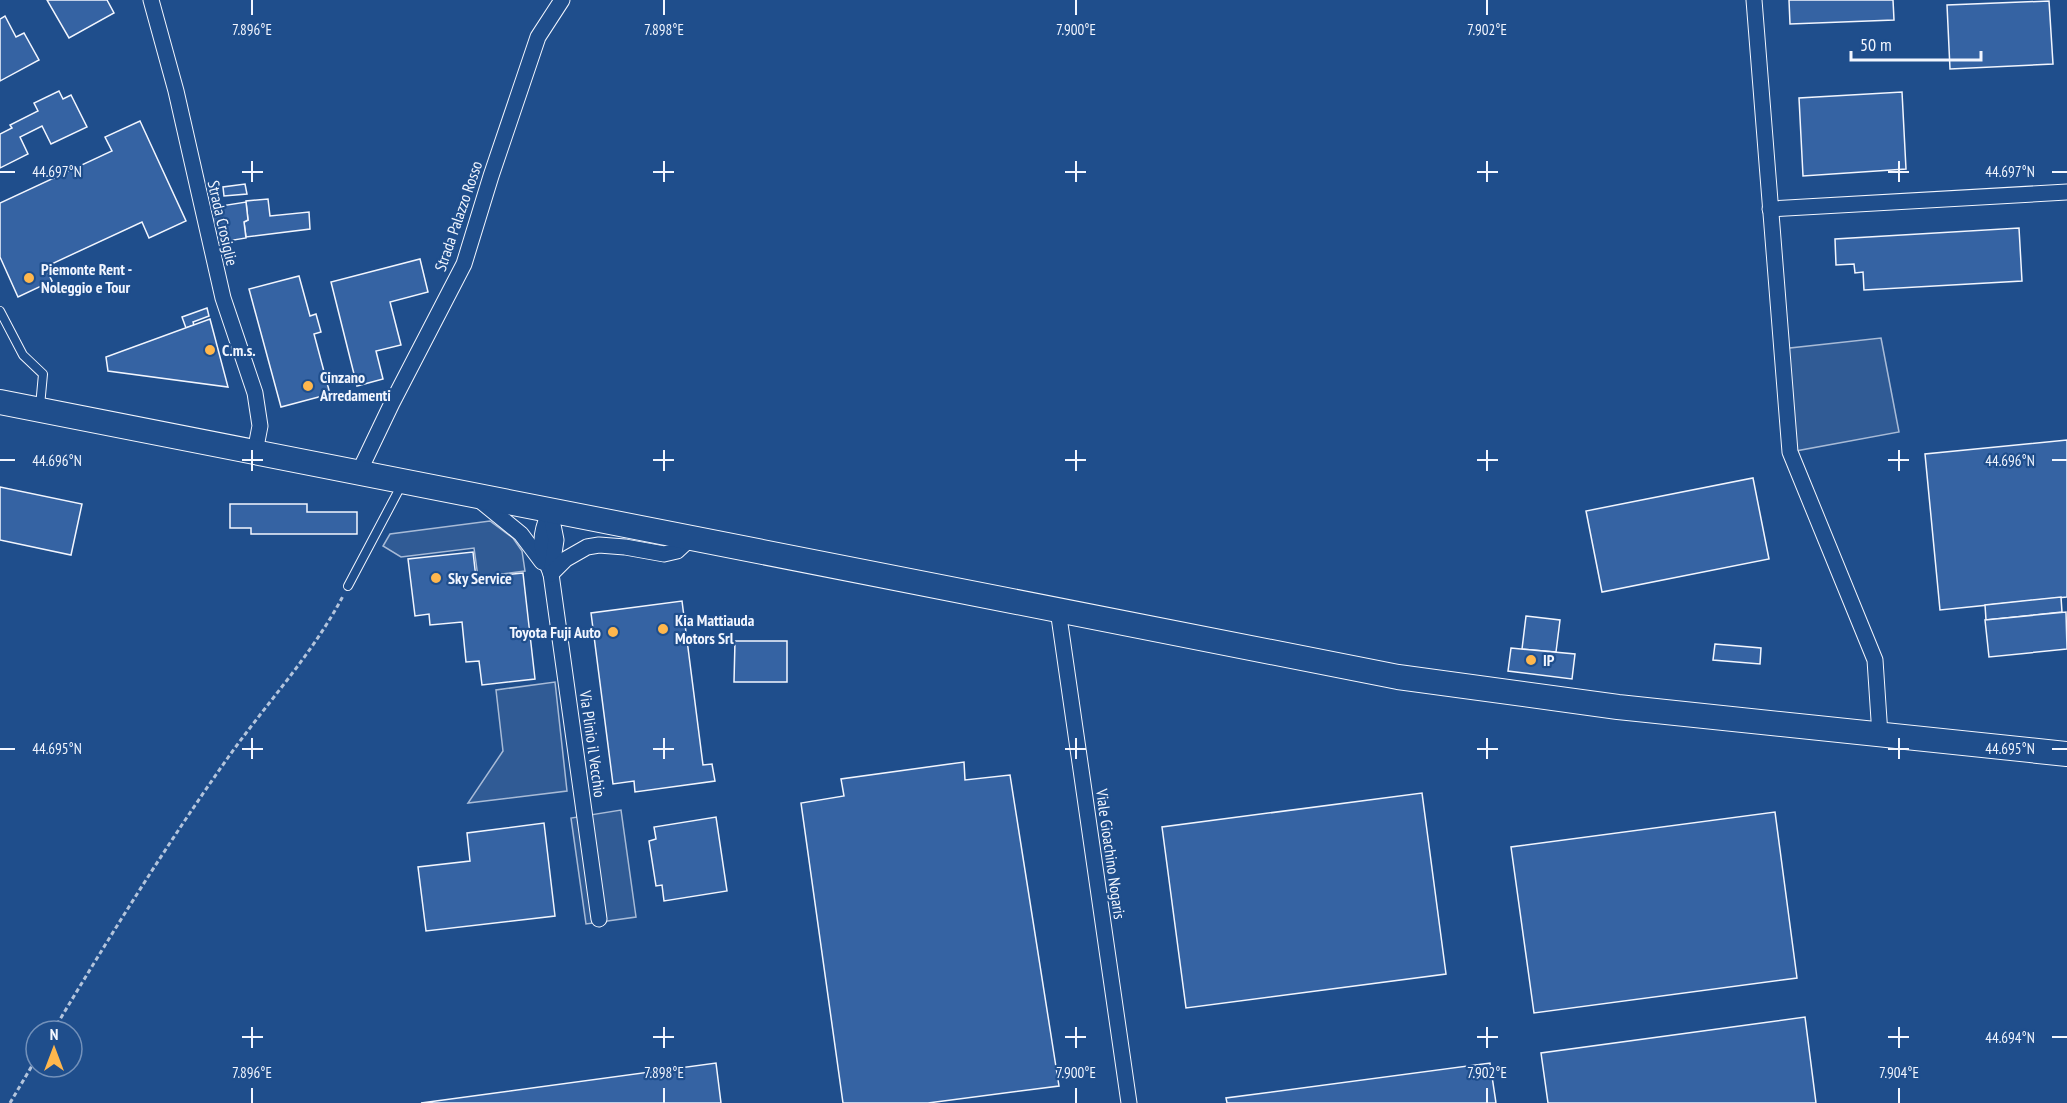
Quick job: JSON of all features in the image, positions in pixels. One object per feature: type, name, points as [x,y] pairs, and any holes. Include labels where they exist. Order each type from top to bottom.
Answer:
[{"type":"main road","points":[[0,402],[1398,677],[1618,707],[2067,754]]},
{"type":"street","name":"Strada Crosiglie","points":[[151,0],[176,91],[223,298],[255,393],[260,426],[255,452]]},
{"type":"street","name":"Strada Palazzo Rosso","points":[[359,472],[464,264],[538,37],[562,0]]},
{"type":"street","points":[[1754,0],[1790,452],[1875,660],[1880,735]]},
{"type":"street","points":[[1770,209],[2067,192]]},
{"type":"street","name":"Via Plinio il Vecchio","points":[[472,495],[521,534],[551,574]]},
{"type":"street","name":"Via Plinio il Vecchio","points":[[550,510],[544,524],[541,543],[551,574],[599,919]]},
{"type":"street","points":[[551,574],[566,559],[587,547],[599,545],[664,554],[677,551],[692,538]]},
{"type":"street","name":"Viale Gioachino Nogaris","points":[[1058,610],[1129,1103]]},
{"type":"lane","points":[[0,311],[23,355],[44,374],[39,410]]},
{"type":"lane","points":[[348,586],[404,480]]},
{"type":"path","points":[[60,1019],[188,814],[320,633],[348,586]]},
{"type":"path","points":[[10,1103],[24,1079]]},
{"type":"shaded area","points":[[1881,338],[1899,432],[1790,452],[1781,349]]},
{"type":"shaded area","points":[[490,521],[513,538],[522,551],[525,571],[478,577],[474,548],[401,557],[383,546],[390,534]]},
{"type":"shaded area","points":[[555,682],[567,791],[468,803],[503,751],[496,690]]},
{"type":"shaded area","points":[[621,810],[636,917],[586,924],[571,818]]},
{"type":"building","points":[[47,0],[107,0],[114,13],[69,38]]},
{"type":"building","points":[[1789,0],[1893,0],[1894,20],[1790,24]]},
{"type":"building","points":[[2049,1],[2053,64],[1950,69],[1947,5]]},
{"type":"building","points":[[5,16],[16,37],[24,33],[39,60],[0,81],[0,19]]},
{"type":"building","points":[[59,91],[63,99],[71,95],[87,127],[51,144],[42,126],[20,137],[28,154],[0,168],[0,134],[12,128],[10,125],[38,111],[34,103]]},
{"type":"building","points":[[1902,92],[1906,169],[1803,176],[1799,98]]},
{"type":"building","points":[[140,121],[186,221],[149,238],[142,222],[45,267],[52,281],[18,297],[0,257],[0,203],[112,151],[105,137]]},
{"type":"building","points":[[245,184],[247,194],[224,196],[223,187]]},
{"type":"building","points":[[268,199],[270,216],[309,212],[310,229],[246,237],[244,222],[248,220],[246,201]]},
{"type":"building","points":[[246,202],[248,220],[244,222],[246,238],[216,243],[208,208]]},
{"type":"building","points":[[2019,228],[2022,281],[1864,290],[1863,272],[1855,273],[1854,264],[1836,265],[1835,239]]},
{"type":"building","points":[[420,259],[428,292],[390,302],[401,345],[376,351],[383,379],[357,386],[331,282]]},
{"type":"building","points":[[299,276],[310,316],[316,314],[321,332],[314,334],[330,394],[281,407],[249,289]]},
{"type":"building","points":[[207,308],[209,316],[193,322],[194,325],[186,328],[182,317]]},
{"type":"building","points":[[210,319],[228,387],[108,371],[106,357]]},
{"type":"building","points":[[2067,440],[2067,597],[1940,610],[1925,454]]},
{"type":"building","points":[[1753,478],[1769,559],[1602,592],[1586,511]]},
{"type":"building","points":[[0,487],[82,504],[71,555],[0,540]]},
{"type":"building","points":[[230,504],[307,504],[307,512],[357,512],[357,534],[251,534],[251,528],[230,528]]},
{"type":"building","points":[[473,552],[476,578],[523,573],[535,679],[482,685],[479,661],[466,662],[462,622],[430,625],[429,614],[415,616],[408,559]]},
{"type":"building","points":[[2061,597],[2062,612],[1986,620],[1985,605]]},
{"type":"building","points":[[682,601],[703,765],[712,764],[715,781],[635,792],[634,781],[613,784],[591,613]]},
{"type":"building","points":[[2066,612],[2067,649],[1989,657],[1985,620]]},
{"type":"building","points":[[1526,616],[1560,620],[1556,652],[1522,649]]},
{"type":"building","points":[[735,641],[787,641],[787,682],[734,682]]},
{"type":"building","points":[[1715,644],[1761,648],[1760,664],[1713,660]]},
{"type":"building","points":[[1511,648],[1575,654],[1572,679],[1508,671]]},
{"type":"building","points":[[964,762],[965,780],[1010,775],[1059,1086],[928,1103],[843,1103],[801,803],[844,796],[841,779]]},
{"type":"building","points":[[1422,793],[1446,974],[1186,1008],[1162,827]]},
{"type":"building","points":[[1775,812],[1797,978],[1534,1013],[1511,847]]},
{"type":"building","points":[[716,817],[727,891],[664,901],[662,885],[656,886],[649,841],[656,839],[654,827]]},
{"type":"building","points":[[544,823],[555,916],[426,931],[418,867],[470,861],[467,833]]},
{"type":"building","points":[[1805,1017],[1816,1103],[1548,1103],[1541,1053]]},
{"type":"building","points":[[716,1063],[721,1103],[421,1103]]},
{"type":"building","points":[[1490,1063],[1496,1103],[1227,1103],[1226,1098]]},
{"type":"place","name":"Piemonte Rent - Noleggio e Tour","points":[[29,278]]},
{"type":"place","name":"C.m.s.","points":[[210,350]]},
{"type":"place","name":"Cinzano Arredamenti","points":[[308,386]]},
{"type":"place","name":"Sky Service","points":[[436,578]]},
{"type":"place","name":"Kia Mattiauda Motors Srl","points":[[663,629]]},
{"type":"place","name":"Toyota Fuji Auto","points":[[613,632]]},
{"type":"place","name":"IP","points":[[1531,660]]}]
